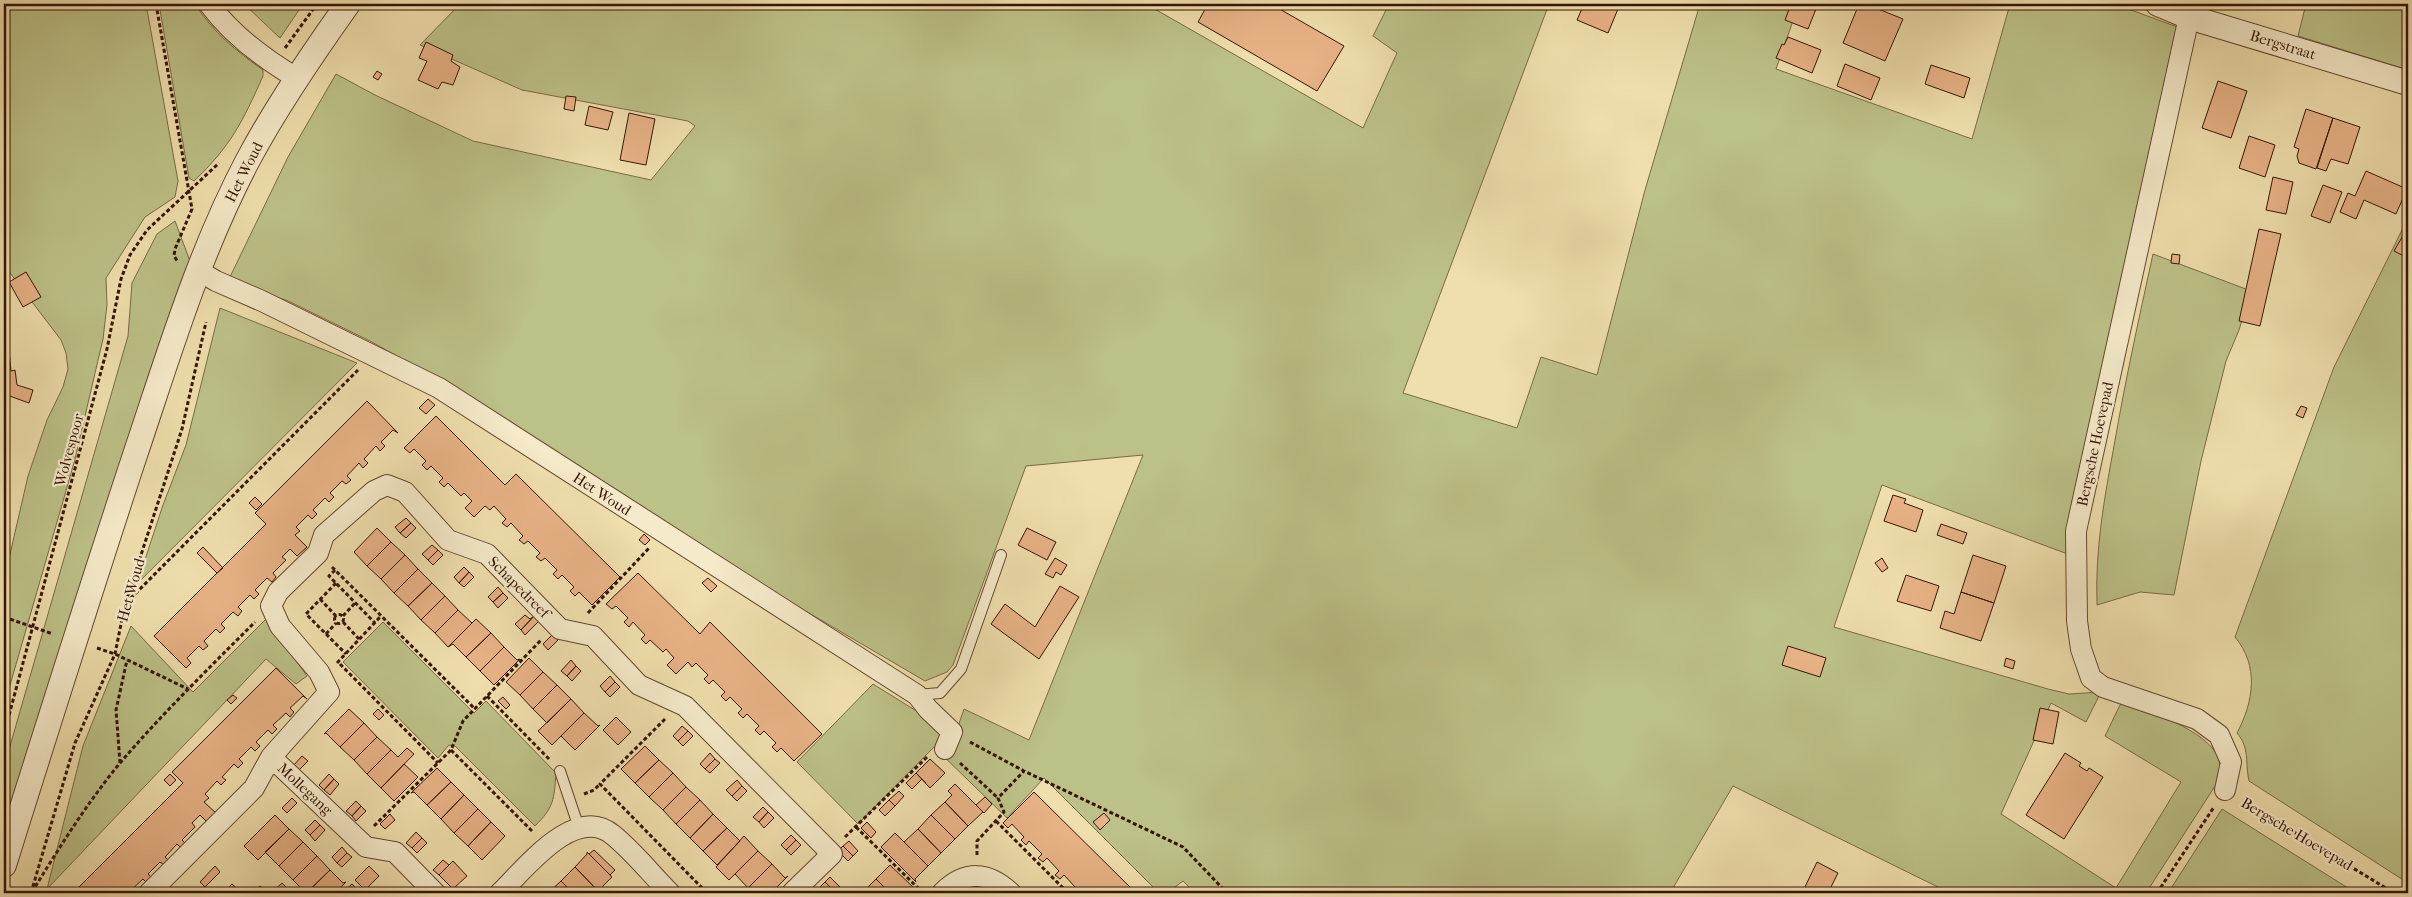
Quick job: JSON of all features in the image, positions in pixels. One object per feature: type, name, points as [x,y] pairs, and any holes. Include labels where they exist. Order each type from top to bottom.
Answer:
[{"type":"street","points":[[209,4],[222,22],[274,65],[298,79],[348,4]]},
{"type":"street","name":"Bergstraat","points":[[2158,4],[2190,17],[2408,83]]},
{"type":"street","name":"Bergsche Hoevepad","points":[[2190,17],[2076,531],[2077,621],[2081,649],[2091,678],[2103,687],[2196,719],[2219,735],[2231,762],[2225,790]]},
{"type":"street","name":"Het Woud","points":[[4,865],[77,631],[175,335],[217,226],[250,157],[298,79]]},
{"type":"street","name":"Het Woud","points":[[199,271],[216,281],[262,301],[440,388],[663,534],[917,695],[949,740]]},
{"type":"street","name":"Schapedreef","points":[[271,606],[278,592],[318,553],[324,535],[374,491],[387,484],[405,492],[448,540],[487,554],[560,628],[593,636],[639,685],[680,704],[830,852]]},
{"type":"street","points":[[271,606],[280,626],[322,678],[329,692],[271,757]]},
{"type":"street","name":"Mollegang","points":[[149,893],[254,788],[271,757],[366,847],[395,852],[435,893]]},
{"type":"street","points":[[500,893],[560,835],[579,828],[597,828],[612,834],[670,893]]},
{"type":"street","points":[[792,893],[832,854],[830,852]]},
{"type":"street","points":[[942,893],[966,876],[985,876],[1001,884],[1011,893]]},
{"type":"lane","points":[[917,695],[940,693],[961,670],[1001,555]]},
{"type":"lane","points":[[560,771],[579,828]]},
{"type":"path","points":[[156,4],[187,192],[192,209],[174,256],[181,264],[199,271]]},
{"type":"path","points":[[274,65],[317,4]]},
{"type":"path","name":"Wolvespoor","points":[[4,734],[107,349],[121,280],[130,255],[147,230],[187,192]]},
{"type":"path","name":"Het Woud","points":[[31,893],[75,743],[115,654],[125,604],[182,429],[207,318]]},
{"type":"path","points":[[125,604],[373,355]]},
{"type":"path","points":[[583,634],[584,618],[663,534]]},
{"type":"path","points":[[318,553],[475,709]]},
{"type":"path","points":[[335,570],[329,576],[375,623]]},
{"type":"path","points":[[336,583],[306,614],[346,654]]},
{"type":"path","points":[[320,599],[336,616],[336,623],[326,634]]},
{"type":"path","points":[[355,603],[343,616],[343,622],[359,639]]},
{"type":"path","points":[[31,893],[63,840],[120,764],[188,688],[271,606]]},
{"type":"path","points":[[336,616],[343,616]]},
{"type":"path","points":[[322,678],[381,616]]},
{"type":"path","points":[[336,623],[341,624],[343,622]]},
{"type":"path","points":[[359,841],[451,750],[463,721],[556,624]]},
{"type":"path","points":[[115,654],[188,688]]},
{"type":"path","points":[[120,764],[116,710],[127,660]]},
{"type":"path","points":[[338,662],[438,763]]},
{"type":"path","points":[[487,696],[560,771]]},
{"type":"path","points":[[680,704],[600,784],[707,893]]},
{"type":"path","points":[[949,740],[998,798],[1004,812],[977,841],[977,876]]},
{"type":"path","points":[[830,852],[940,744],[949,740],[1024,771],[1183,847],[1227,893]]},
{"type":"path","points":[[451,750],[548,846]]},
{"type":"path","points":[[998,798],[1024,771]]},
{"type":"path","name":"Bergsche Hoevepad","points":[[2157,893],[2225,790],[2394,893]]},
{"type":"path","points":[[996,821],[1068,893]]},
{"type":"path","points":[[856,827],[923,893]]},
{"type":"path","points":[[1059,893],[1064,889]]},
{"type":"green space","points":[[4,4],[146,4],[178,181],[175,197],[145,217],[106,278],[107,305],[103,339],[74,463],[4,706],[5,576],[28,476],[47,420],[63,387],[68,369],[66,353],[61,340],[4,265]]},
{"type":"green space","points":[[159,4],[195,4],[209,23],[226,40],[263,70],[263,76],[256,92],[235,132],[218,156],[194,181],[189,178]]},
{"type":"green space","points":[[244,4],[303,4],[280,38]]},
{"type":"green space","points":[[460,4],[1146,4],[1363,128],[1397,53],[1373,36],[1389,4],[1549,4],[1403,393],[1517,428],[1541,357],[1597,375],[1645,190],[1700,4],[1799,4],[1776,69],[1972,139],[2010,4],[2115,4],[2180,28],[2073,556],[1882,485],[1834,627],[2048,689],[2069,694],[2101,692],[2086,722],[2051,703],[2001,814],[2116,888],[2181,782],[2105,736],[2122,701],[2165,718],[2196,734],[2209,744],[2217,756],[2220,768],[2217,783],[2146,893],[1950,893],[1733,786],[1670,893],[1195,893],[1183,881],[1167,893],[1159,893],[1044,778],[1007,818],[934,747],[858,824],[797,762],[873,684],[955,735],[964,709],[1029,740],[1143,455],[1026,466],[953,665],[947,672],[925,681],[802,609],[485,408],[418,368],[370,341],[288,301],[228,281],[288,157],[336,74],[375,95],[473,141],[651,180],[695,126],[688,121],[522,90],[420,45]]},
{"type":"green space","points":[[2306,4],[2408,4],[2408,70],[2298,36]]},
{"type":"green space","points":[[2408,218],[2408,883],[2249,781],[2244,744],[2237,733],[2243,721],[2250,696],[2251,672],[2243,648],[2235,637],[2334,367]]},
{"type":"green space","points":[[175,221],[190,261],[146,383],[4,866],[4,767],[128,336],[132,283],[157,234]]},
{"type":"green space","points":[[2153,254],[2251,291],[2239,330],[2226,361],[2201,461],[2174,595],[2140,592],[2097,605],[2097,564],[2104,505],[2137,326]]},
{"type":"green space","points":[[220,308],[357,363],[137,584],[163,505],[186,445]]},
{"type":"green space","points":[[266,619],[307,676],[296,684],[266,659],[47,889],[83,746],[131,626],[193,692]]},
{"type":"green space","points":[[383,622],[474,713],[486,701],[556,773],[552,803],[546,814],[535,826],[455,746],[449,745],[438,758],[343,662]]},
{"type":"green space","points":[[2222,809],[2356,893],[2168,893]]},
{"type":"building","points":[[1208,4],[1271,4],[1344,46],[1317,91],[1198,22]]},
{"type":"building","points":[[1584,4],[1620,4],[1608,33],[1577,20]]},
{"type":"building","points":[[1791,4],[1803,4],[1816,9],[1808,29],[1785,20]]},
{"type":"building","points":[[1859,4],[1872,4],[1871,6],[1903,19],[1885,61],[1843,43]]},
{"type":"building","points":[[1788,37],[1821,50],[1812,73],[1776,58],[1782,44],[1784,45]]},
{"type":"building","points":[[426,42],[453,55],[451,61],[460,67],[453,85],[442,82],[438,89],[418,80],[427,61],[419,58]]},
{"type":"building","points":[[1845,64],[1880,78],[1871,100],[1837,86]]},
{"type":"building","points":[[1931,65],[1970,78],[1964,98],[1925,84]]},
{"type":"building","points":[[377,71],[382,74],[378,80],[373,77]]},
{"type":"building","points":[[2218,81],[2247,91],[2231,138],[2202,128]]},
{"type":"building","points":[[566,96],[576,97],[574,111],[564,109]]},
{"type":"building","points":[[589,106],[613,112],[608,130],[585,125]]},
{"type":"building","points":[[2306,109],[2333,118],[2316,169],[2299,163],[2297,156],[2299,149],[2294,147]]},
{"type":"building","points":[[629,113],[655,119],[646,165],[620,160]]},
{"type":"building","points":[[2333,118],[2360,127],[2348,164],[2331,159],[2326,171],[2317,168]]},
{"type":"building","points":[[2249,136],[2275,145],[2265,177],[2239,168]]},
{"type":"building","points":[[2366,171],[2407,189],[2396,214],[2364,200],[2356,219],[2340,212],[2348,193],[2355,196]]},
{"type":"building","points":[[2273,177],[2293,182],[2286,214],[2266,210]]},
{"type":"building","points":[[2323,185],[2342,192],[2330,223],[2311,216]]},
{"type":"building","points":[[2408,227],[2408,258],[2394,251]]},
{"type":"building","points":[[2259,229],[2281,234],[2260,326],[2239,321]]},
{"type":"building","points":[[2172,254],[2180,255],[2179,264],[2171,263]]},
{"type":"building","points":[[26,272],[41,297],[23,307],[9,282]]},
{"type":"building","points":[[4,340],[8,340],[11,371],[15,370],[17,385],[33,390],[29,403],[4,394]]},
{"type":"building","points":[[428,399],[435,405],[426,414],[419,408]]},
{"type":"building","points":[[367,401],[398,433],[393,430],[381,442],[385,446],[380,451],[376,446],[364,459],[368,463],[363,468],[359,463],[347,476],[351,480],[346,484],[342,481],[330,493],[334,497],[329,502],[325,498],[313,510],[317,514],[312,519],[308,515],[296,527],[300,531],[295,535],[307,547],[297,556],[290,549],[282,557],[286,560],[273,573],[276,577],[272,582],[267,578],[255,590],[259,594],[254,599],[250,595],[238,607],[242,611],[238,616],[233,612],[221,624],[225,628],[220,633],[216,629],[204,641],[208,646],[203,650],[199,646],[187,658],[191,663],[186,668],[154,636],[266,524],[255,513]]},
{"type":"building","points":[[2301,406],[2307,408],[2303,418],[2296,415]]},
{"type":"building","points":[[436,416],[505,485],[516,474],[620,577],[592,605],[579,592],[575,596],[570,591],[574,587],[562,575],[558,579],[553,574],[557,570],[545,558],[541,561],[536,557],[540,553],[528,541],[524,544],[519,540],[523,536],[511,523],[507,527],[502,523],[506,519],[494,506],[490,510],[485,506],[474,517],[465,508],[472,501],[464,493],[461,496],[448,483],[444,487],[439,482],[443,478],[431,466],[427,470],[422,465],[426,461],[414,449],[410,453],[404,448]]},
{"type":"building","points":[[1893,495],[1906,499],[1904,503],[1923,510],[1916,532],[1884,521]]},
{"type":"building","points":[[255,497],[262,504],[256,510],[249,503]]},
{"type":"building","points":[[406,518],[411,523],[400,533],[395,527]]},
{"type":"building","points":[[411,523],[416,528],[406,538],[400,533]]},
{"type":"building","points":[[1941,524],[1967,533],[1963,544],[1937,535]]},
{"type":"building","points":[[377,528],[391,542],[367,566],[354,552]]},
{"type":"building","points":[[1027,528],[1056,542],[1047,560],[1018,545]]},
{"type":"building","points":[[644,534],[650,540],[645,545],[639,540]]},
{"type":"building","points":[[391,542],[405,555],[381,579],[367,566]]},
{"type":"building","points":[[432,545],[438,550],[428,560],[422,554]]},
{"type":"building","points":[[203,547],[223,568],[217,573],[197,553]]},
{"type":"building","points":[[438,550],[443,555],[433,565],[428,560]]},
{"type":"building","points":[[405,555],[418,569],[394,593],[381,579]]},
{"type":"building","points":[[1973,555],[2006,566],[1994,603],[1961,592]]},
{"type":"building","points":[[1055,558],[1067,565],[1061,575],[1056,572],[1053,578],[1045,574]]},
{"type":"building","points":[[1882,558],[1888,568],[1882,572],[1875,563]]},
{"type":"building","points":[[464,567],[469,572],[459,583],[454,577]]},
{"type":"building","points":[[418,569],[432,583],[408,606],[394,593]]},
{"type":"building","points":[[469,572],[474,577],[464,587],[459,583]]},
{"type":"building","points":[[638,573],[700,634],[710,622],[822,734],[794,761],[781,748],[777,752],[772,747],[776,743],[764,731],[760,735],[755,730],[759,726],[747,714],[743,718],[738,713],[742,709],[730,697],[726,701],[721,696],[725,692],[713,680],[709,684],[704,679],[708,675],[696,663],[692,667],[688,662],[676,674],[667,665],[674,658],[666,649],[663,652],[650,640],[646,644],[641,639],[645,635],[633,622],[629,627],[624,622],[628,618],[616,606],[612,609],[606,604]]},
{"type":"building","points":[[1906,575],[1939,586],[1931,611],[1897,601]]},
{"type":"building","points":[[708,578],[717,586],[711,592],[702,583]]},
{"type":"building","points":[[432,583],[445,596],[421,620],[408,606]]},
{"type":"building","points":[[1060,586],[1079,597],[1039,659],[991,624],[1005,604],[1035,627]]},
{"type":"building","points":[[498,587],[503,593],[493,602],[488,597]]},
{"type":"building","points":[[1961,592],[1994,603],[1981,641],[1940,628],[1945,611],[1954,614]]},
{"type":"building","points":[[503,593],[508,598],[498,608],[493,602]]},
{"type":"building","points":[[445,596],[458,610],[435,633],[421,620]]},
{"type":"building","points":[[458,610],[472,623],[448,647],[435,633]]},
{"type":"building","points":[[525,615],[530,619],[534,616],[521,630],[515,624]]},
{"type":"building","points":[[534,616],[539,621],[525,635],[521,630]]},
{"type":"building","points":[[476,619],[491,633],[466,657],[453,644],[448,647]]},
{"type":"building","points":[[491,633],[504,647],[480,671],[466,657]]},
{"type":"building","points":[[553,634],[558,640],[548,650],[543,644]]},
{"type":"building","points":[[1788,646],[1826,658],[1820,677],[1782,665]]},
{"type":"building","points":[[504,647],[517,660],[520,659],[494,685],[480,671]]},
{"type":"building","points":[[529,658],[543,672],[520,695],[506,682]]},
{"type":"building","points":[[2006,658],[2015,661],[2013,669],[2004,666]]},
{"type":"building","points":[[571,660],[576,666],[567,676],[561,671]]},
{"type":"building","points":[[576,666],[581,671],[572,681],[567,676]]},
{"type":"building","points":[[276,668],[307,699],[303,696],[290,708],[294,712],[290,717],[286,713],[273,725],[277,729],[272,734],[268,730],[256,742],[260,746],[255,751],[251,747],[239,759],[243,763],[238,768],[234,764],[222,777],[226,780],[221,785],[217,781],[205,794],[209,798],[204,802],[216,813],[207,822],[200,815],[192,823],[195,827],[182,840],[186,844],[181,848],[177,844],[165,857],[169,861],[164,865],[160,862],[148,874],[152,878],[147,883],[143,879],[130,891],[133,893],[73,893],[183,783],[172,772]]},
{"type":"building","points":[[543,672],[557,685],[533,709],[520,695]]},
{"type":"building","points":[[610,676],[615,682],[605,692],[600,686]]},
{"type":"building","points":[[615,682],[620,687],[610,697],[605,692]]},
{"type":"building","points":[[557,685],[571,699],[547,723],[533,709]]},
{"type":"building","points":[[233,695],[237,698],[231,704],[227,700]]},
{"type":"building","points":[[503,697],[510,705],[506,709],[498,701]]},
{"type":"building","points":[[571,699],[584,713],[552,745],[538,731]]},
{"type":"building","points":[[2040,708],[2059,712],[2053,744],[2033,740]]},
{"type":"building","points":[[349,709],[364,723],[340,747],[326,733],[324,734]]},
{"type":"building","points":[[378,709],[384,715],[379,720],[373,714]]},
{"type":"building","points":[[584,713],[598,726],[600,725],[575,750],[561,736]]},
{"type":"building","points":[[616,717],[631,732],[618,745],[603,730]]},
{"type":"building","points":[[364,723],[377,737],[354,760],[340,747]]},
{"type":"building","points":[[682,726],[688,731],[678,741],[673,736]]},
{"type":"building","points":[[688,731],[693,736],[683,746],[678,741]]},
{"type":"building","points":[[377,737],[391,750],[367,774],[354,760]]},
{"type":"building","points":[[645,746],[659,760],[635,783],[621,769]]},
{"type":"building","points":[[407,748],[414,754],[381,788],[367,774],[391,750],[398,757]]},
{"type":"building","points":[[710,753],[715,759],[705,769],[700,764]]},
{"type":"building","points":[[2065,753],[2081,763],[2079,766],[2087,771],[2089,768],[2103,777],[2064,839],[2026,815]]},
{"type":"building","points":[[302,756],[308,761],[298,771],[293,766]]},
{"type":"building","points":[[715,759],[720,763],[710,773],[705,769]]},
{"type":"building","points":[[930,759],[945,773],[930,788],[916,773]]},
{"type":"building","points":[[659,760],[673,773],[649,797],[635,783]]},
{"type":"building","points":[[404,764],[418,777],[394,801],[381,788]]},
{"type":"building","points":[[437,768],[451,782],[427,805],[414,792],[411,793]]},
{"type":"building","points":[[673,773],[686,787],[663,810],[649,797]]},
{"type":"building","points":[[916,773],[922,779],[912,789],[906,783]]},
{"type":"building","points":[[170,774],[176,780],[170,786],[164,780]]},
{"type":"building","points":[[329,774],[334,779],[324,790],[319,785]]},
{"type":"building","points":[[334,779],[339,784],[330,795],[324,790]]},
{"type":"building","points":[[737,780],[742,786],[732,796],[726,790]]},
{"type":"building","points":[[451,782],[464,795],[441,819],[427,805]]},
{"type":"building","points":[[955,784],[983,812],[968,826],[945,802],[952,795],[948,791]]},
{"type":"building","points":[[742,786],[747,791],[737,801],[732,796]]},
{"type":"building","points":[[686,787],[700,800],[676,824],[663,810]]},
{"type":"building","points":[[899,791],[904,796],[895,806],[889,800]]},
{"type":"building","points":[[1034,792],[1136,893],[1073,893],[1076,888],[1064,875],[1060,879],[1055,875],[1059,871],[1047,858],[1043,862],[1038,858],[1042,854],[1029,841],[1026,845],[1021,840],[1024,837],[1012,824],[1008,828],[1003,823]]},
{"type":"building","points":[[464,795],[478,809],[454,833],[441,819]]},
{"type":"building","points":[[985,797],[992,804],[984,813],[976,805]]},
{"type":"building","points":[[292,798],[297,803],[287,813],[282,808]]},
{"type":"building","points":[[700,800],[713,814],[690,838],[676,824]]},
{"type":"building","points":[[889,800],[895,806],[885,816],[879,810]]},
{"type":"building","points":[[356,801],[361,806],[352,816],[346,811]]},
{"type":"building","points":[[945,802],[968,826],[955,839],[931,815]]},
{"type":"building","points":[[361,806],[366,811],[356,821],[352,816]]},
{"type":"building","points":[[763,807],[768,812],[759,822],[753,817]]},
{"type":"building","points":[[478,809],[491,822],[468,846],[454,833]]},
{"type":"building","points":[[768,812],[774,818],[764,828],[759,822]]},
{"type":"building","points":[[1104,813],[1110,820],[1100,830],[1093,822]]},
{"type":"building","points":[[390,814],[395,820],[385,829],[380,824]]},
{"type":"building","points":[[713,814],[727,828],[703,851],[690,838]]},
{"type":"building","points":[[275,815],[289,829],[258,860],[244,846]]},
{"type":"building","points":[[931,815],[955,839],[941,853],[918,829]]},
{"type":"building","points":[[315,820],[320,825],[310,835],[305,830]]},
{"type":"building","points":[[491,822],[505,836],[482,860],[468,846]]},
{"type":"building","points":[[867,822],[876,832],[871,838],[861,828]]},
{"type":"building","points":[[320,825],[325,830],[315,841],[310,835]]},
{"type":"building","points":[[727,828],[740,841],[717,865],[703,851]]},
{"type":"building","points":[[289,829],[303,842],[279,866],[265,852]]},
{"type":"building","points":[[918,829],[941,853],[928,866],[904,842]]},
{"type":"building","points":[[416,832],[422,838],[412,848],[406,843]]},
{"type":"building","points":[[895,833],[928,866],[915,879],[916,882],[881,847]]},
{"type":"building","points":[[791,835],[796,840],[786,850],[781,845]]},
{"type":"building","points":[[744,836],[758,851],[729,880],[716,867]]},
{"type":"building","points":[[422,838],[427,843],[417,853],[412,848]]},
{"type":"building","points":[[796,840],[801,845],[791,855],[786,850]]},
{"type":"building","points":[[849,841],[858,851],[853,856],[843,846]]},
{"type":"building","points":[[303,842],[317,856],[293,880],[279,866]]},
{"type":"building","points":[[843,846],[853,856],[848,861],[838,851]]},
{"type":"building","points":[[342,847],[347,853],[337,863],[332,857]]},
{"type":"building","points":[[594,850],[615,870],[610,875],[589,854]]},
{"type":"building","points":[[758,851],[772,864],[748,888],[735,874]]},
{"type":"building","points":[[587,852],[612,877],[598,891],[575,867]]},
{"type":"building","points":[[347,853],[352,857],[342,867],[337,863]]},
{"type":"building","points":[[317,856],[330,870],[306,893],[293,880]]},
{"type":"building","points":[[443,860],[449,865],[439,875],[433,870]]},
{"type":"building","points":[[453,861],[467,876],[453,889],[439,875]]},
{"type":"building","points":[[1817,862],[1838,873],[1828,893],[1802,893]]},
{"type":"building","points":[[772,864],[785,878],[788,876],[771,893],[743,893]]},
{"type":"building","points":[[890,865],[914,888],[909,893],[890,893],[876,879]]},
{"type":"building","points":[[215,866],[220,872],[205,887],[200,882]]},
{"type":"building","points":[[369,866],[379,876],[365,890],[355,880]]},
{"type":"building","points":[[575,867],[598,891],[596,893],[573,893],[561,881]]},
{"type":"building","points":[[330,870],[343,883],[346,882],[335,893],[307,893]]},
{"type":"building","points":[[830,877],[840,887],[835,892],[825,882]]},
{"type":"building","points":[[876,879],[890,893],[863,892]]},
{"type":"building","points":[[561,881],[573,893],[548,893]]},
{"type":"building","points":[[825,882],[835,892],[826,893],[820,887]]},
{"type":"building","points":[[282,883],[286,887],[279,893],[271,893]]},
{"type":"building","points":[[232,884],[242,893],[230,893],[227,889]]},
{"type":"building","points":[[352,884],[357,889],[353,893],[342,893]]},
{"type":"building","points":[[260,886],[268,893],[252,893]]}]
